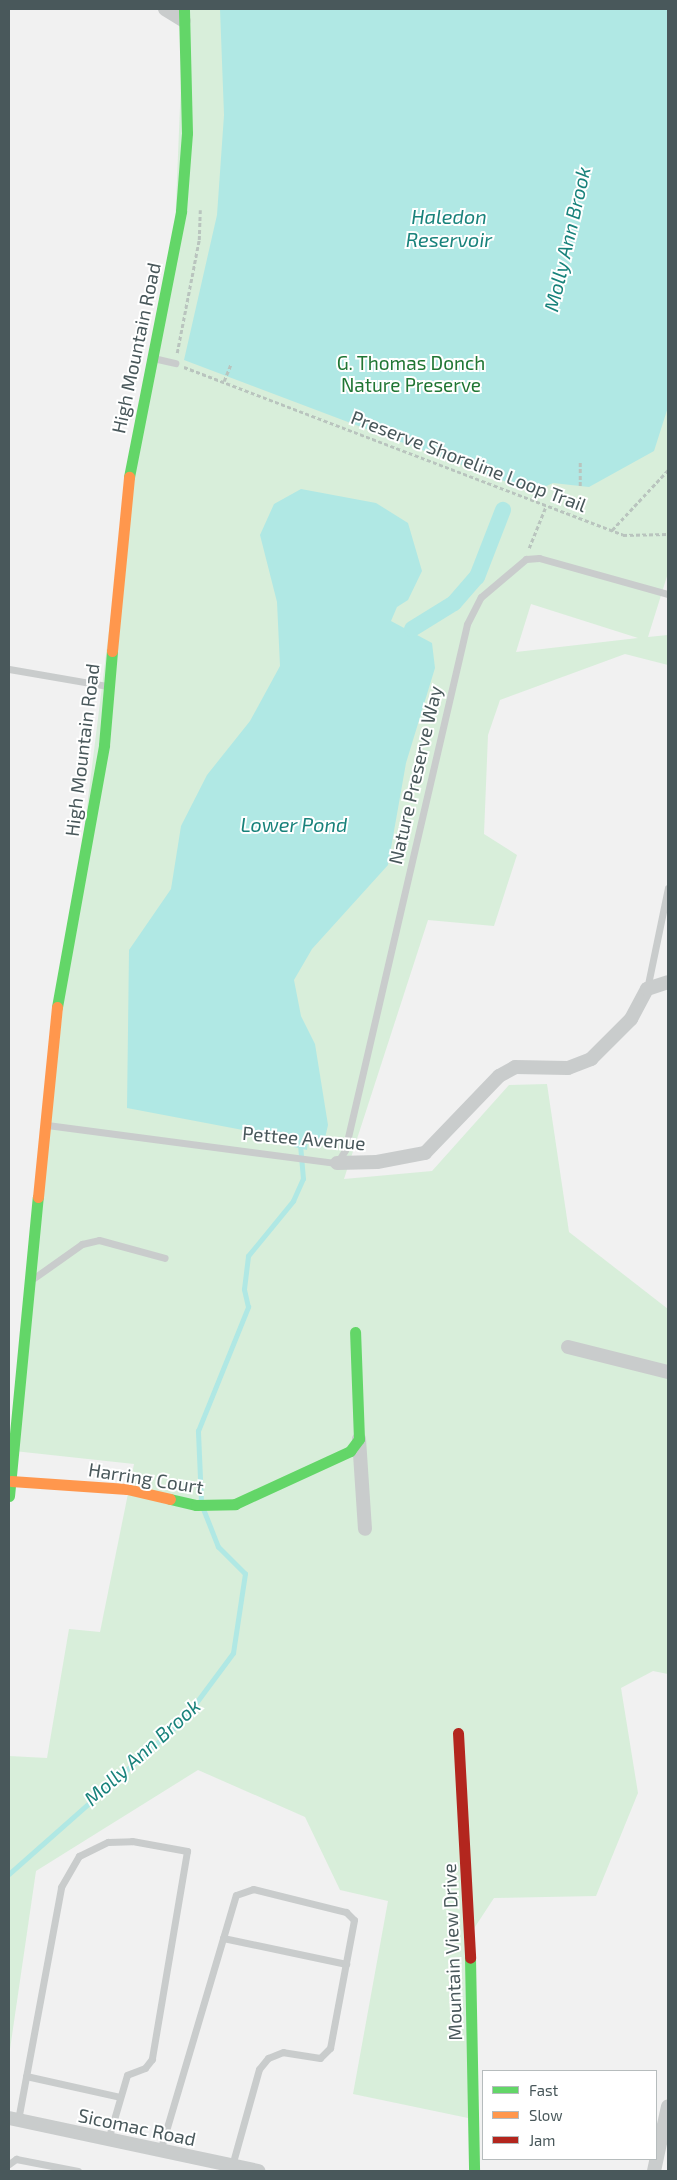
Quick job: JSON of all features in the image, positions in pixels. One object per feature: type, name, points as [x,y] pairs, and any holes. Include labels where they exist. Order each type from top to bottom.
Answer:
[{"type":"main road","name":"High Mountain Road","points":[[9,1496],[56,1002],[90,839],[110,686],[122,528],[186,174],[184,15]]},
{"type":"main road","points":[[355,1332],[360,1439]]},
{"type":"main road","name":"Harring Court","points":[[11,1481],[127,1488],[196,1505],[235,1504],[266,1493],[350,1451],[360,1439]]},
{"type":"main road","name":"Mountain View Drive","points":[[458,1733],[469,1912],[474,2171]]},
{"type":"street","points":[[165,9],[184,15]]},
{"type":"street","points":[[647,989],[668,982]]},
{"type":"street","name":"Pettee Avenue","points":[[337,1163],[378,1162],[425,1153],[499,1076],[515,1067],[568,1068],[591,1059],[625,1027],[647,989]]},
{"type":"street","points":[[568,1347],[668,1372]]},
{"type":"street","points":[[360,1439],[365,1529]]},
{"type":"street","points":[[657,2157],[668,2106]]},
{"type":"street","name":"Sicomac Road","points":[[13,2119],[258,2171]]},
{"type":"lane","points":[[152,358],[175,363]]},
{"type":"lane","points":[[526,559],[539,558],[668,594]]},
{"type":"lane","name":"Nature Preserve Way","points":[[337,1163],[345,1150],[467,624],[481,597],[526,559]]},
{"type":"lane","points":[[9,669],[110,686]]},
{"type":"lane","points":[[647,989],[668,888]]},
{"type":"lane","name":"Pettee Avenue","points":[[43,1124],[337,1163]]},
{"type":"lane","points":[[31,1280],[82,1244],[99,1240],[165,1258]]},
{"type":"lane","points":[[13,2119],[26,2076],[61,1887],[79,1856],[108,1842],[132,1841],[187,1851],[152,2059],[145,2068],[126,2075],[108,2140]]},
{"type":"lane","points":[[160,2151],[236,1895],[252,1889],[346,1912],[354,1920],[330,2048],[320,2058],[283,2052],[268,2058],[259,2069],[232,2166]]},
{"type":"lane","points":[[223,1938],[346,1964]]},
{"type":"lane","points":[[26,2076],[120,2098]]},
{"type":"lane","points":[[9,2164],[16,2158],[52,2169],[78,2171]]},
{"type":"path","points":[[175,363],[199,240],[200,202]]},
{"type":"path","name":"Preserve Shoreline Loop Trail","points":[[175,363],[623,534],[668,534]]},
{"type":"path","points":[[224,381],[231,364]]},
{"type":"path","points":[[580,462],[580,486]]},
{"type":"path","points":[[612,530],[668,470]]},
{"type":"path","points":[[526,559],[546,506]]},
{"type":"green space","name":"G. Thomas Donch Nature Preserve","points":[[184,9],[668,9],[668,573],[648,637],[668,635],[668,665],[625,654],[500,700],[488,735],[484,834],[517,855],[494,926],[428,920],[344,1179],[432,1171],[509,1085],[547,1084],[569,1232],[668,1309],[668,1674],[653,1671],[621,1688],[638,1793],[596,1896],[494,1898],[469,1936],[468,2118],[353,2094],[388,1901],[340,1890],[305,1817],[198,1770],[36,1871],[9,2056],[9,1756],[47,1758],[69,1629],[100,1632],[134,1464],[14,1451],[70,943],[121,534],[174,252]],"holes":[[[531,604],[638,638],[516,652]]]},
{"type":"water","name":"Haledon Reservoir","points":[[220,9],[668,9],[668,407],[654,451],[589,487],[553,483],[533,492],[184,360],[217,215],[224,115]]},
{"type":"water","name":"Lower Pond","points":[[301,489],[376,503],[408,523],[422,571],[408,600],[397,607],[391,621],[432,643],[435,668],[406,763],[388,865],[312,949],[294,980],[301,1016],[315,1044],[328,1125],[325,1138],[308,1141],[307,1150],[294,1147],[290,1139],[127,1108],[129,950],[171,889],[181,826],[207,775],[250,721],[280,666],[277,602],[260,535],[274,504]]},
{"type":"waterway","points":[[412,629],[454,603],[477,577],[503,510]]},
{"type":"waterway","name":"Molly Ann Brook","points":[[201,1501],[198,1431],[248,1307],[244,1289],[248,1256],[293,1201],[303,1179],[300,1144]]},
{"type":"waterway","name":"Molly Ann Brook","points":[[9,1874],[184,1719],[233,1653],[245,1574],[218,1547],[203,1509]]},
{"type":"traffic: fast","points":[[129,477],[181,211],[187,133],[184,9]]},
{"type":"traffic: fast","points":[[57,1007],[104,745],[112,651]]},
{"type":"traffic: fast","points":[[9,1496],[38,1197]]},
{"type":"traffic: fast","points":[[170,1499],[196,1505],[235,1504],[350,1451],[359,1439],[355,1332]]},
{"type":"traffic: fast","points":[[470,1958],[474,2171]]},
{"type":"traffic: slow","points":[[112,651],[129,477]]},
{"type":"traffic: slow","points":[[38,1197],[57,1007]]},
{"type":"traffic: slow","points":[[11,1481],[127,1489],[170,1499]]},
{"type":"traffic: jam","points":[[458,1733],[470,1958]]}]
